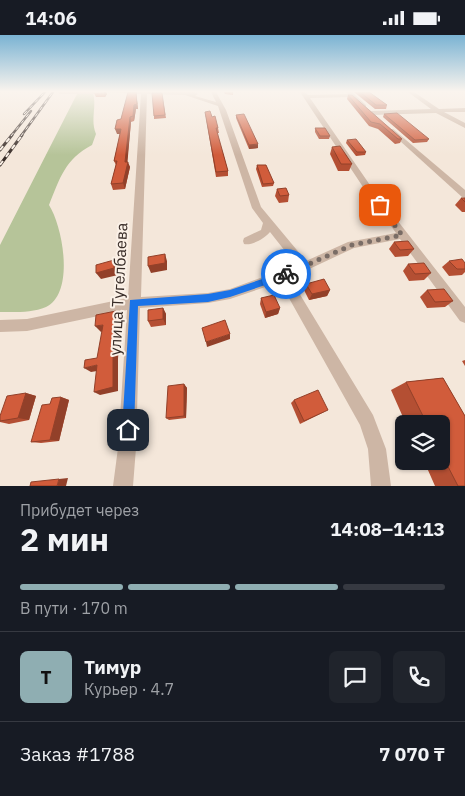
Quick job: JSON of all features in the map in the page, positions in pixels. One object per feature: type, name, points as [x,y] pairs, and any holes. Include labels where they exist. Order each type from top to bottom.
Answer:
[{"type":"street","name":"улица Тугелбаева","points":[[123,486],[127,448],[143,113]]},
{"type":"street","points":[[224,113],[254,200],[261,214],[269,221],[304,267]]},
{"type":"street","points":[[318,113],[402,235],[465,317]]},
{"type":"street","points":[[372,113],[379,119]]},
{"type":"street","points":[[441,113],[465,126]]},
{"type":"street","points":[[386,126],[465,195]]},
{"type":"street","points":[[248,241],[265,232],[269,221]]},
{"type":"street","points":[[0,326],[27,325],[133,303],[208,298],[230,294],[282,276],[352,245],[402,235]]},
{"type":"street","points":[[282,276],[367,421],[377,449],[381,486]]},
{"type":"green space","points":[[67,113],[94,113],[94,129],[96,134],[92,145],[75,156],[69,163],[60,178],[49,205],[59,228],[64,259],[61,288],[55,299],[46,307],[29,311],[0,312],[0,245]]},
{"type":"building","points":[[123,113],[133,113],[133,116],[130,117],[125,162],[128,162],[123,183],[111,184],[117,161],[114,161],[121,129],[115,129],[117,120],[121,119]]},
{"type":"building","points":[[154,113],[165,113],[165,115],[154,116]]},
{"type":"building","points":[[205,113],[211,113],[212,117],[215,116],[218,128],[216,128],[228,171],[216,172]]},
{"type":"building","points":[[363,113],[373,113],[402,139],[398,139],[380,124],[371,122]]},
{"type":"building","points":[[397,113],[429,139],[415,140],[384,114]]},
{"type":"building","points":[[244,114],[258,144],[249,145],[236,115]]},
{"type":"building","points":[[315,128],[325,128],[330,136],[320,136]]},
{"type":"building","points":[[356,139],[366,152],[357,152],[347,140]]},
{"type":"building","points":[[340,146],[352,164],[341,164],[332,147]]},
{"type":"building","points":[[257,165],[266,165],[274,183],[263,184]]},
{"type":"building","points":[[286,188],[289,195],[280,196],[277,189]]},
{"type":"building","points":[[381,203],[387,210],[372,212],[367,205]]},
{"type":"building","points":[[408,241],[414,249],[400,250],[394,242]]},
{"type":"building","points":[[165,254],[165,263],[148,266],[148,257]]},
{"type":"building","points":[[462,259],[465,263],[465,269],[457,269],[449,261]]},
{"type":"building","points":[[114,260],[114,268],[96,273],[96,265]]},
{"type":"building","points":[[424,263],[431,273],[415,274],[408,264]]},
{"type":"building","points":[[324,279],[330,290],[312,294],[306,284]]},
{"type":"building","points":[[444,289],[453,301],[435,302],[427,290]]},
{"type":"building","points":[[274,295],[280,308],[266,312],[261,298]]},
{"type":"building","points":[[163,308],[163,319],[148,321],[148,310]]},
{"type":"building","points":[[116,311],[113,387],[94,392],[97,365],[84,368],[85,360],[97,358],[103,325],[95,326],[96,315]]},
{"type":"building","points":[[225,320],[230,334],[206,342],[202,328]]},
{"type":"building","points":[[443,378],[465,416],[465,486],[458,486],[450,470],[450,415],[422,415],[406,382]]},
{"type":"building","points":[[184,384],[184,416],[166,418],[168,386]]},
{"type":"building","points":[[318,390],[328,410],[304,421],[294,400]]},
{"type":"building","points":[[26,393],[18,418],[0,421],[7,396]]},
{"type":"building","points":[[61,397],[50,440],[31,442],[42,405],[50,404],[52,398]]},
{"type":"building","points":[[59,479],[57,486],[30,486],[31,482]]},
{"type":"railway","points":[[11,136],[29,113]]},
{"type":"railway","points":[[21,136],[38,113]]},
{"type":"railway","points":[[0,150],[12,135]]},
{"type":"railway","points":[[0,165],[22,135]]},
{"type":"way so far","points":[[286,274],[352,245],[402,235],[380,205]]},
{"type":"route","points":[[128,430],[133,303],[208,298],[230,294],[286,274]]}]
